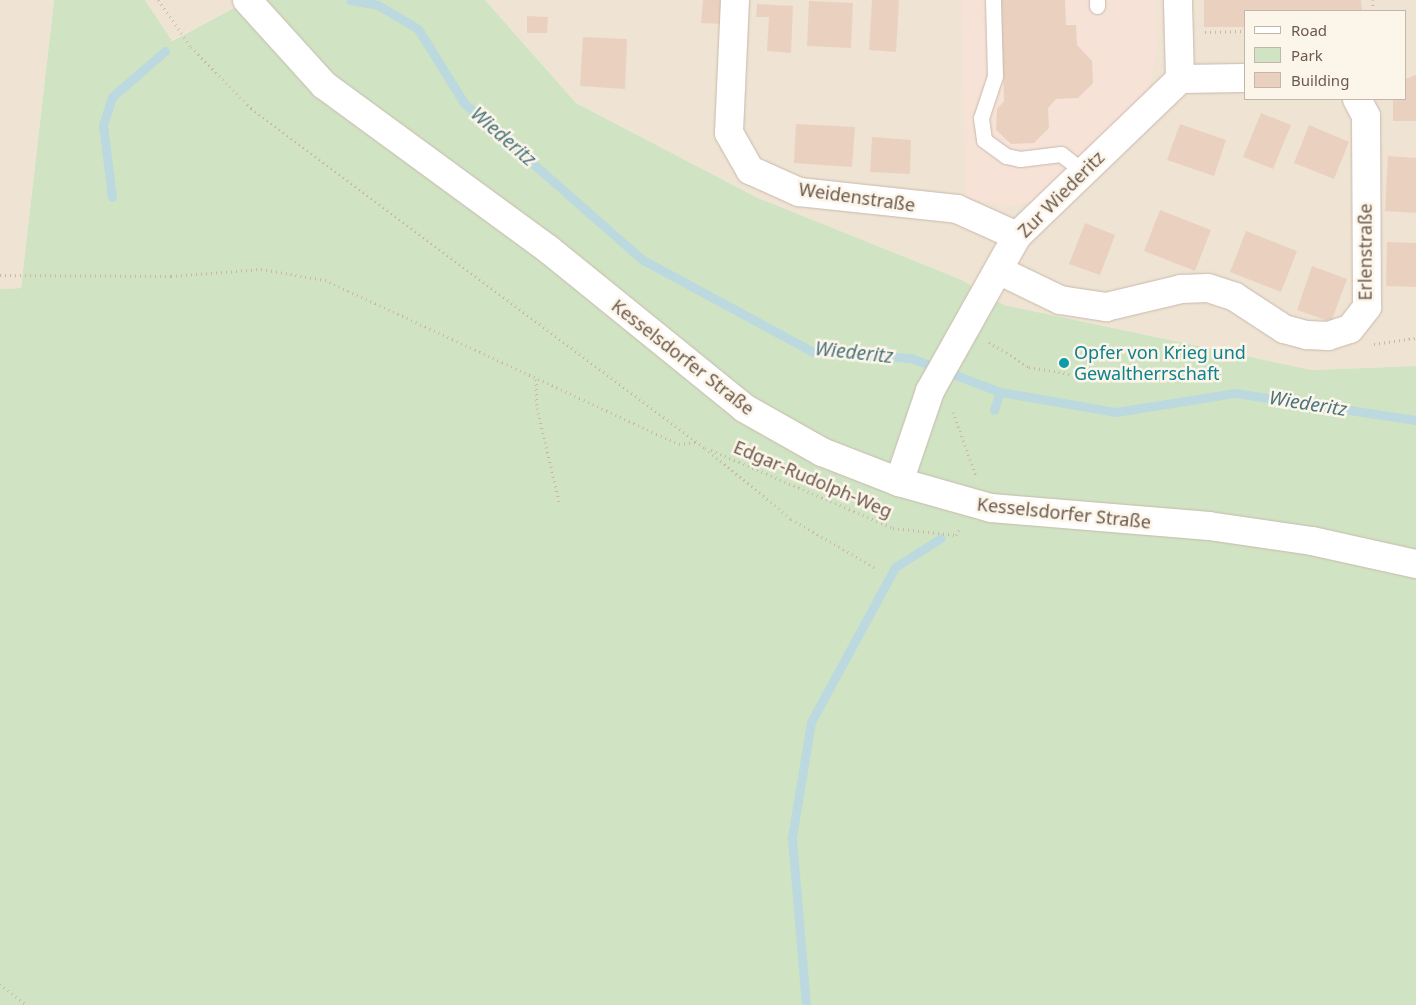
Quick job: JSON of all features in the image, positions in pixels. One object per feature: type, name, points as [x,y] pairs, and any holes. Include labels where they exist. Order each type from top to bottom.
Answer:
[{"type":"street","name":"Kesselsdorfer Straße","points":[[247,0],[324,85],[548,250],[744,408],[822,452],[899,482],[991,508],[1208,526],[1312,541],[1416,564]]},
{"type":"street","name":"Weidenstraße","points":[[734,0],[729,132],[750,170],[799,192],[957,208],[1017,236]]},
{"type":"street","points":[[1178,0],[1180,79],[1244,78]]},
{"type":"street","name":"Zur Wiederitz","points":[[899,482],[930,391],[969,341],[1017,236],[1180,79]]},
{"type":"street","name":"Erlenstraße","points":[[1000,271],[1060,300],[1106,307],[1181,289],[1208,288],[1236,297],[1284,328],[1299,333],[1328,336],[1350,329],[1368,306],[1366,116],[1358,100]]},
{"type":"lane","points":[[993,0],[994,76],[981,118],[984,140],[1006,156],[1020,159],[1061,154],[1084,172]]},
{"type":"path","points":[[158,0],[191,47],[251,108],[705,448],[791,519],[876,568]]},
{"type":"path","points":[[1179,33],[1244,31]]},
{"type":"path","points":[[0,275],[171,276],[261,269],[325,280],[679,444],[696,442]]},
{"type":"path","points":[[1365,346],[1416,338]]},
{"type":"path","points":[[969,341],[1029,366],[1075,375]]},
{"type":"path","points":[[536,379],[537,408],[560,501]]},
{"type":"path","points":[[951,408],[976,468],[976,483]]},
{"type":"path","name":"Edgar-Rudolph-Weg","points":[[705,448],[893,528],[956,535],[964,522]]},
{"type":"path","points":[[0,984],[27,1005]]},
{"type":"shaded area","points":[[0,0],[54,0],[21,288],[0,289]]},
{"type":"shaded area","points":[[145,0],[249,0],[171,41]]},
{"type":"shaded area","points":[[485,0],[1416,0],[1416,366],[1312,370],[1004,305],[962,280],[756,197],[576,103]]},
{"type":"shaded area","points":[[961,0],[1156,0],[1157,49],[1149,87],[1137,104],[1031,202],[1010,206],[966,198]]},
{"type":"green space","points":[[54,0],[145,0],[172,41],[249,0],[485,0],[576,103],[756,197],[962,280],[1004,305],[1312,370],[1416,366],[1416,1005],[0,1005],[0,289],[21,288]]},
{"type":"building","points":[[703,0],[724,0],[723,24],[701,23]]},
{"type":"building","points":[[872,0],[899,0],[896,52],[869,50]]},
{"type":"building","points":[[1001,0],[1065,0],[1066,25],[1076,25],[1077,45],[1092,61],[1093,83],[1078,98],[1056,99],[1048,108],[1049,128],[1034,143],[1011,144],[996,130],[997,109],[1004,101]]},
{"type":"building","points":[[1204,0],[1361,0],[1362,10],[1244,10],[1244,27],[1204,27]]},
{"type":"building","points":[[809,1],[853,3],[851,48],[807,46]]},
{"type":"building","points":[[757,4],[793,6],[791,53],[767,51],[769,17],[756,17]]},
{"type":"building","points":[[527,16],[548,17],[547,33],[527,33]]},
{"type":"building","points":[[583,37],[627,39],[625,89],[580,86]]},
{"type":"building","points":[[1416,75],[1416,121],[1393,121],[1393,100],[1406,100],[1406,79]]},
{"type":"building","points":[[1261,113],[1291,125],[1273,169],[1243,157]]},
{"type":"building","points":[[796,124],[855,127],[852,167],[794,163]]},
{"type":"building","points":[[1180,124],[1226,140],[1214,176],[1167,160]]},
{"type":"building","points":[[1309,125],[1349,142],[1334,179],[1294,163]]},
{"type":"building","points":[[872,137],[911,140],[910,174],[870,172]]},
{"type":"building","points":[[1388,156],[1416,158],[1416,213],[1385,211]]},
{"type":"building","points":[[1160,210],[1211,230],[1195,271],[1144,251]]},
{"type":"building","points":[[1085,223],[1115,235],[1100,275],[1069,264]]},
{"type":"building","points":[[1246,231],[1297,251],[1281,292],[1230,272]]},
{"type":"building","points":[[1387,242],[1416,243],[1416,287],[1386,286]]},
{"type":"building","points":[[1312,266],[1347,279],[1331,322],[1297,310]]},
{"type":"waterway","name":"Wiederitz","points":[[350,0],[378,5],[418,29],[464,103],[643,260],[813,352],[911,358],[1000,392],[1116,412],[1235,393],[1416,420]]},
{"type":"waterway","points":[[112,197],[103,125],[112,97],[165,51]]},
{"type":"waterway","points":[[994,410],[1000,392]]},
{"type":"waterway","points":[[806,1005],[792,837],[811,722],[895,567],[941,538]]},
{"type":"place","name":"Opfer von Krieg und Gewaltherrschaft","points":[[1064,363]]}]
